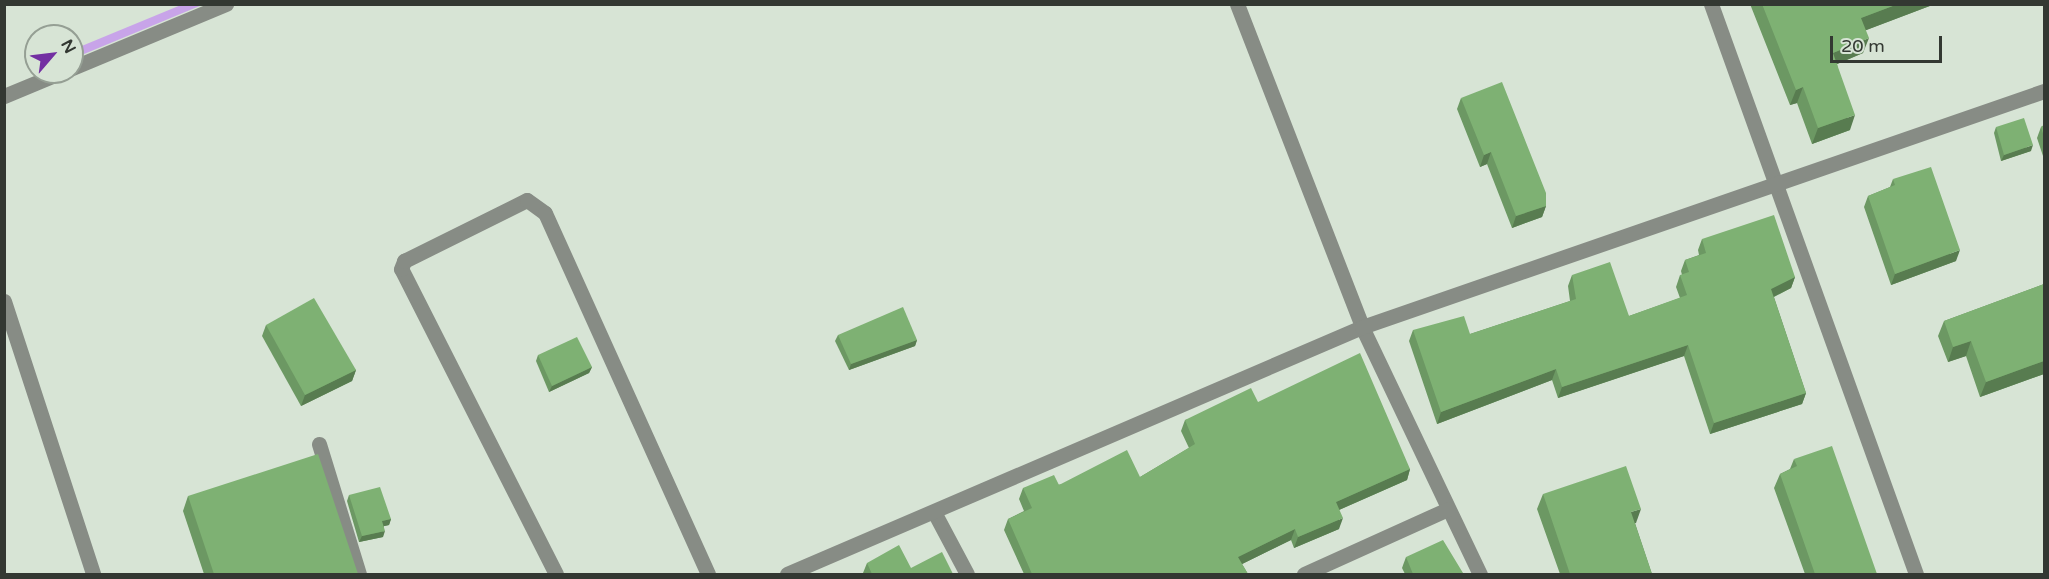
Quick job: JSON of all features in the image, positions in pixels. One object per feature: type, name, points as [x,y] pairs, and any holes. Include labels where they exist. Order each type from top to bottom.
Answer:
[{"type":"street","points":[[84,63],[226,4]]},
{"type":"street","points":[[1237,4],[1362,327],[1480,574]]},
{"type":"street","points":[[1711,4],[1916,574]]},
{"type":"street","points":[[4,96],[33,84]]},
{"type":"street","points":[[787,574],[1362,327],[2044,91]]},
{"type":"street","points":[[556,574],[401,269],[404,261],[527,200],[545,213],[708,574]]},
{"type":"street","points":[[4,301],[93,574]]},
{"type":"street","points":[[319,444],[358,574]]},
{"type":"street","points":[[1304,574],[1448,509]]},
{"type":"street","points":[[934,512],[967,574]]},
{"type":"shaded area","points":[[181,5],[202,5],[84,54],[84,45]]},
{"type":"building","points":[[1762,4],[1898,4],[1861,18],[1869,38],[1833,53],[1855,115],[1818,128],[1803,87],[1796,90]]},
{"type":"building","points":[[1502,82],[1546,193],[1546,206],[1516,216],[1491,152],[1484,155],[1461,98]]},
{"type":"building","points":[[2024,118],[2033,145],[2004,155],[1996,127]]},
{"type":"building","points":[[1931,167],[1960,250],[1895,274],[1868,196],[1895,185],[1893,179]]},
{"type":"building","points":[[1774,215],[1795,277],[1771,289],[1806,393],[1714,423],[1688,345],[1562,387],[1556,369],[1441,412],[1413,330],[1464,316],[1470,334],[1576,299],[1572,275],[1610,262],[1629,316],[1687,295],[1680,275],[1689,272],[1685,260],[1706,253],[1702,239]]},
{"type":"building","points":[[2044,284],[2044,361],[1986,382],[1971,341],[1953,347],[1944,321]]},
{"type":"building","points":[[314,298],[356,370],[305,395],[266,325]]},
{"type":"building","points":[[903,307],[917,340],[851,364],[838,335]]},
{"type":"building","points":[[577,337],[592,367],[552,386],[538,355]]},
{"type":"building","points":[[1360,353],[1410,469],[1336,502],[1343,518],[1298,537],[1295,529],[1238,557],[1248,574],[1032,574],[1008,519],[1032,508],[1023,488],[1054,475],[1059,485],[1127,450],[1140,477],[1195,444],[1185,420],[1251,388],[1258,402]]},
{"type":"building","points":[[1832,446],[1877,574],[1815,574],[1780,474],[1797,466],[1794,459]]},
{"type":"building","points":[[318,454],[358,574],[214,574],[188,496]]},
{"type":"building","points":[[1626,466],[1641,509],[1631,512],[1652,574],[1570,574],[1543,494]]},
{"type":"building","points":[[380,487],[391,519],[382,521],[385,531],[362,536],[349,495]]},
{"type":"building","points":[[1443,540],[1463,573],[1460,574],[1413,574],[1406,557]]},
{"type":"building","points":[[899,545],[911,568],[942,552],[953,574],[872,574],[867,563]]}]
